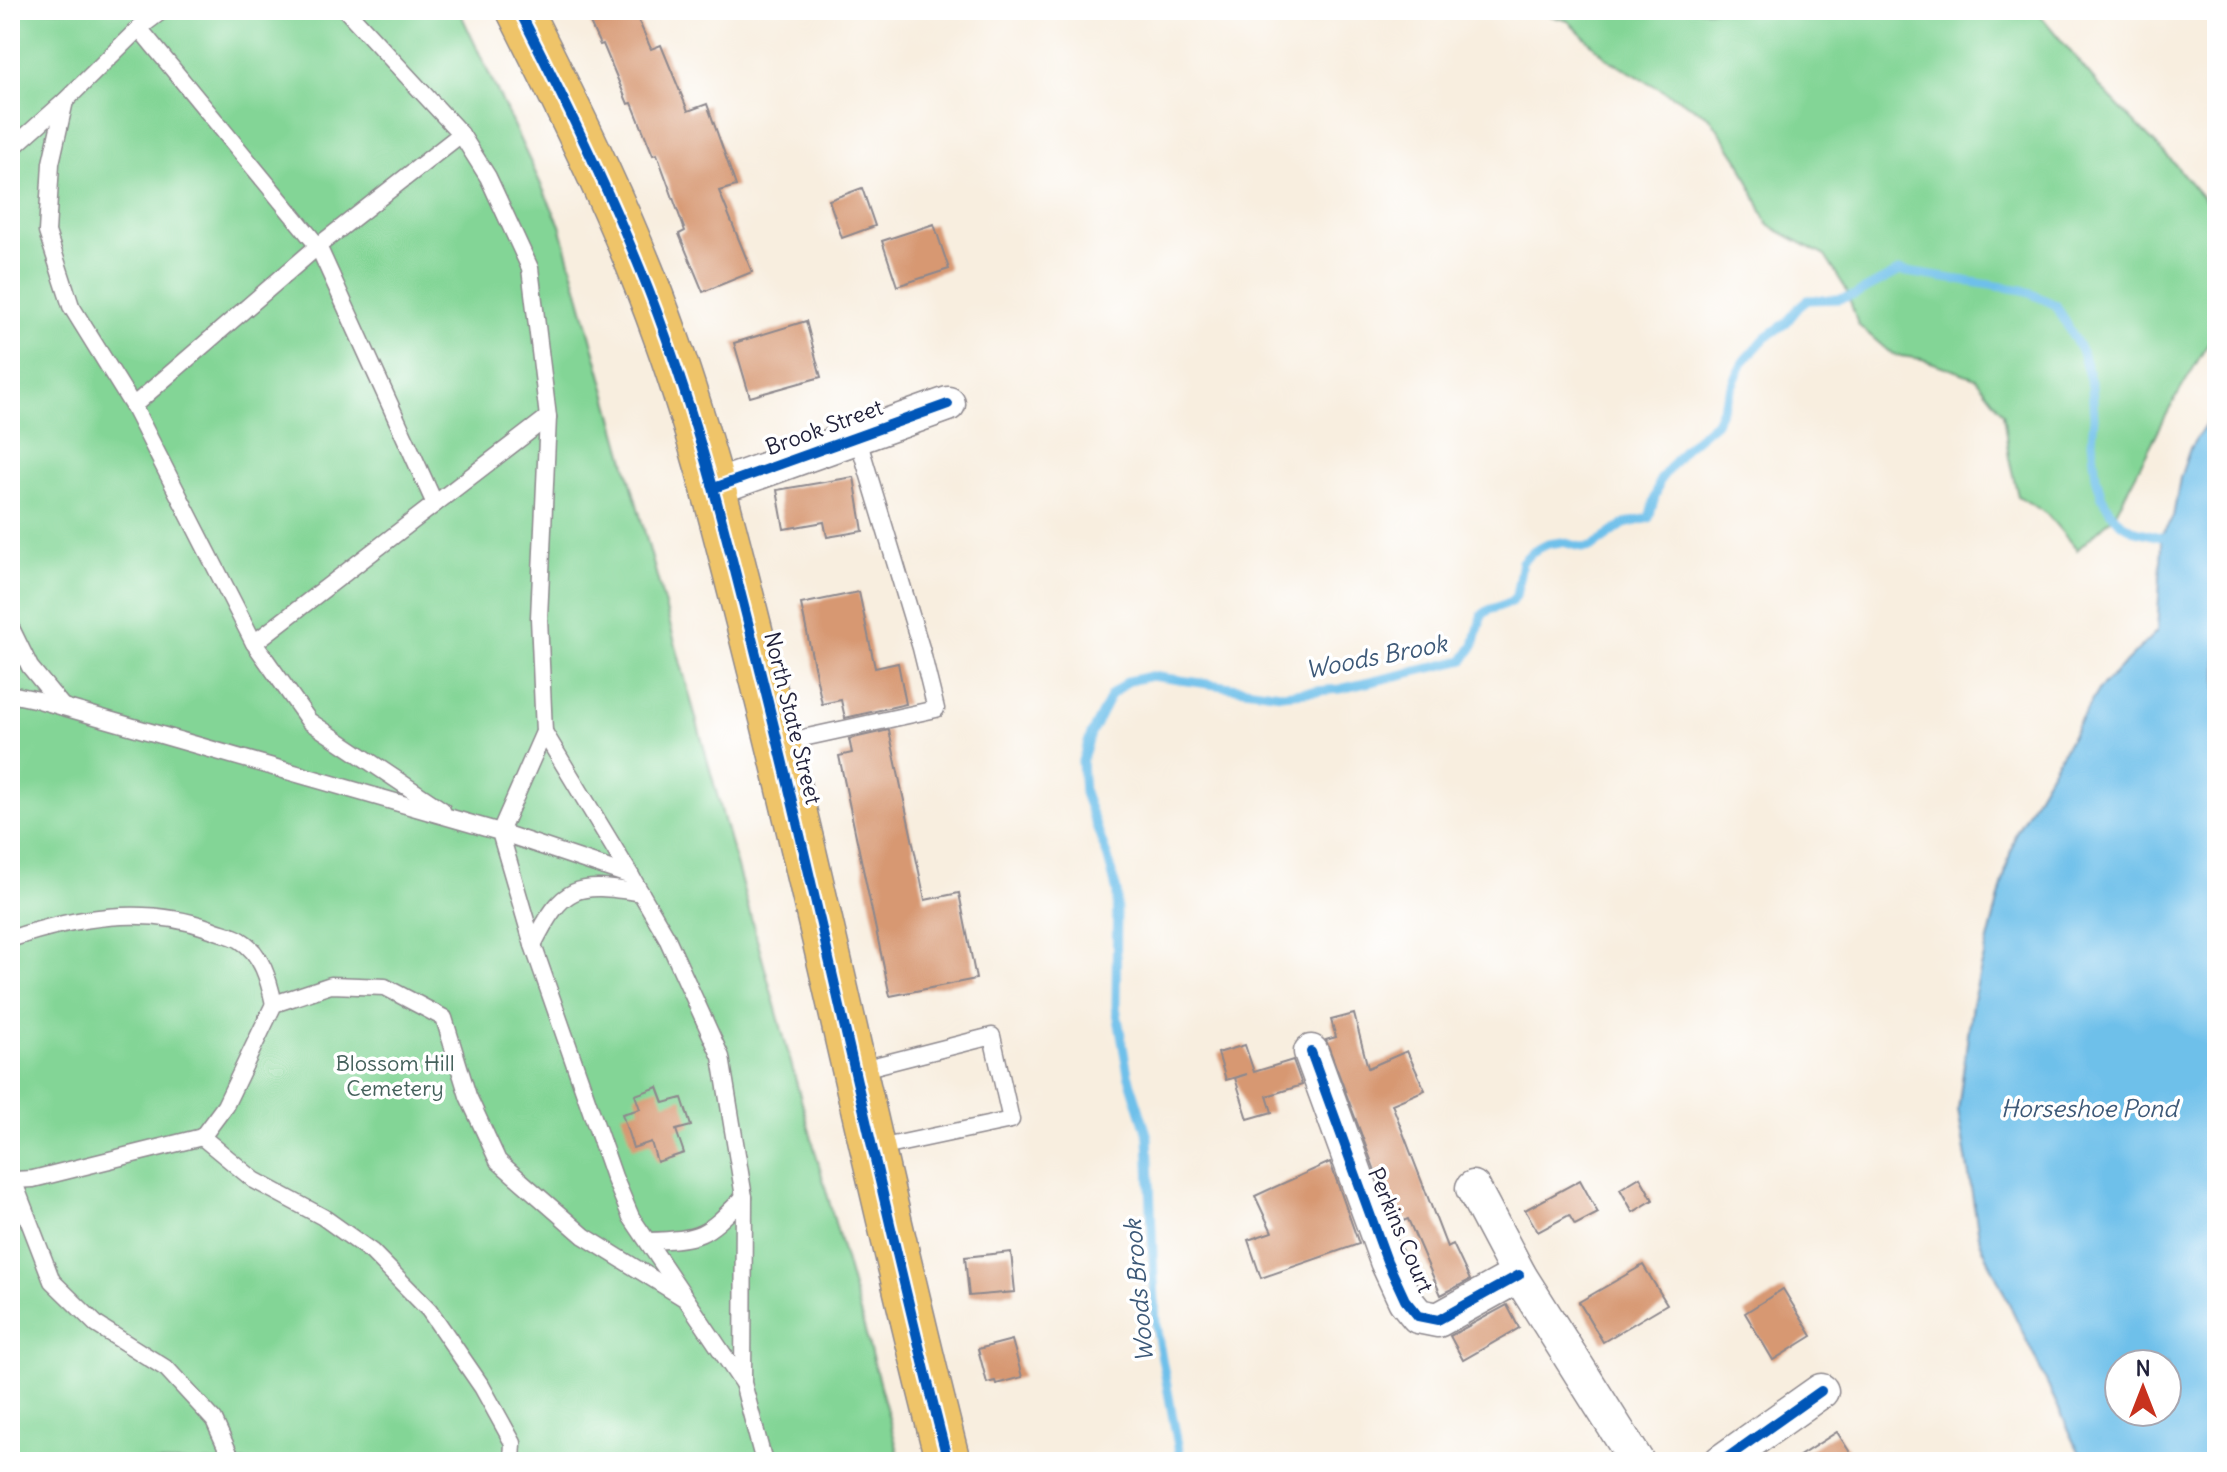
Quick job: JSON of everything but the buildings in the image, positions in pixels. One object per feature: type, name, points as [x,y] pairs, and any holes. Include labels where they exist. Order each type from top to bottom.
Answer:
[{"type":"main road","name":"North State Street","points":[[519,10],[600,173],[666,336],[714,488],[779,743],[910,1317],[948,1462]]},
{"type":"street","name":"Brook Street","points":[[714,488],[948,404]]},
{"type":"street","name":"Perkins Court","points":[[1311,1052],[1387,1261],[1405,1300],[1418,1316],[1438,1320],[1519,1275]]},
{"type":"street","points":[[1473,1188],[1519,1275],[1637,1462]]},
{"type":"street","points":[[1721,1462],[1821,1391]]},
{"type":"lane","points":[[10,150],[139,28],[163,10]]},
{"type":"lane","points":[[346,10],[461,134],[488,177],[530,268],[548,417],[539,618],[544,732],[500,832],[533,945],[614,1177],[631,1217],[743,1383]]},
{"type":"lane","points":[[139,28],[318,246],[435,504]]},
{"type":"lane","points":[[65,101],[51,163],[47,232],[71,306],[133,406],[254,643],[309,721],[457,820]]},
{"type":"lane","points":[[133,406],[318,246],[461,134]]},
{"type":"lane","points":[[254,643],[548,417]]},
{"type":"lane","points":[[779,743],[936,709],[921,648],[857,436]]},
{"type":"lane","points":[[10,626],[30,667],[63,707]]},
{"type":"lane","points":[[10,694],[500,832],[631,876]]},
{"type":"lane","points":[[544,732],[666,936],[721,1057],[744,1197],[743,1383],[764,1462]]},
{"type":"lane","points":[[533,945],[548,915],[566,894],[601,886],[641,893]]},
{"type":"lane","points":[[10,939],[51,925],[128,914],[189,922],[242,941],[267,971],[274,1004],[225,1106],[202,1137],[33,1179],[11,1178],[52,1281],[97,1325],[167,1369],[214,1420],[233,1462]]},
{"type":"lane","points":[[274,1004],[331,985],[385,987],[444,1018],[468,1096],[498,1161],[584,1236],[689,1301]]},
{"type":"lane","points":[[855,1071],[992,1036],[1011,1120],[872,1149]]},
{"type":"lane","points":[[202,1137],[254,1180],[323,1217],[372,1252],[429,1310],[482,1387],[513,1443],[512,1462]]},
{"type":"lane","points":[[648,1241],[687,1239],[711,1230],[744,1197]]},
{"type":"green space","name":"Blossom Hill Cemetery","points":[[10,10],[459,10],[560,225],[901,1462],[10,1462]]},
{"type":"green space","points":[[1531,10],[2036,10],[2099,86],[2171,160],[2217,214],[2217,328],[2170,408],[2114,516],[2077,550],[2046,513],[2018,496],[2003,413],[1976,378],[1922,359],[1893,355],[1858,325],[1846,289],[1825,256],[1768,225],[1741,164],[1710,117],[1609,60],[1568,21]]},
{"type":"water","name":"Horseshoe Pond","points":[[2217,406],[2217,1462],[2084,1462],[1980,1242],[1958,1110],[1972,1004],[2015,834],[2098,690],[2157,631],[2160,537],[2173,517],[2180,478],[2190,448]]},
{"type":"waterway","name":"Woods Brook","points":[[1181,1462],[1156,1326],[1148,1137],[1128,1074],[1116,1007],[1117,892],[1084,793],[1082,761],[1091,734],[1111,695],[1128,681],[1151,676],[1281,694],[1340,689],[1464,660],[1474,645],[1482,615],[1511,602],[1516,596],[1522,562],[1532,552],[1548,544],[1562,542],[1592,547],[1624,524],[1649,518],[1660,480],[1684,449],[1716,422],[1743,362],[1799,307],[1808,300],[1855,295],[1900,271],[2023,290],[2056,305],[2082,352],[2092,386],[2092,441],[2102,497],[2121,523],[2136,531],[2160,537]]},
{"type":"cycle path","points":[[519,10],[579,131],[634,253],[695,424],[789,786],[948,1462]]},
{"type":"cycle path","points":[[714,488],[948,404]]},
{"type":"cycle path","points":[[1311,1052],[1387,1261],[1405,1300],[1418,1316],[1438,1320],[1519,1275]]},
{"type":"cycle path","points":[[1721,1462],[1821,1391]]}]
